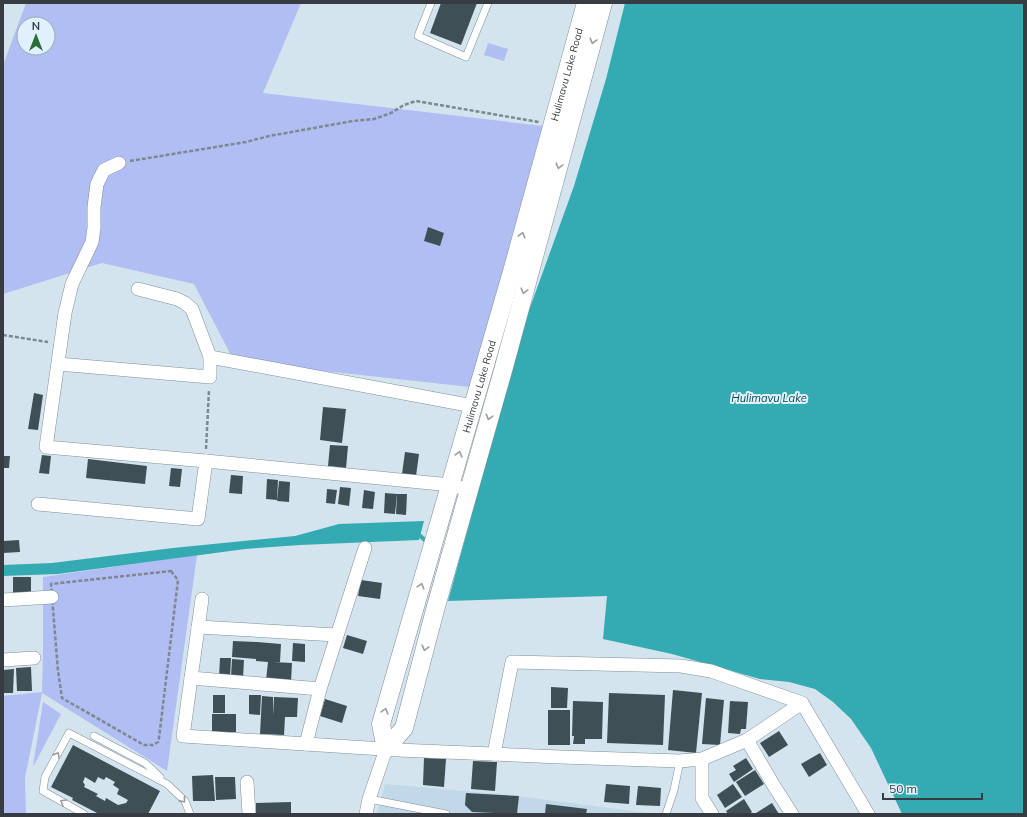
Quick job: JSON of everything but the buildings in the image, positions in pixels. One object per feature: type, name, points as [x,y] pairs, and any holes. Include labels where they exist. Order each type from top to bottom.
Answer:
[{"type":"main road","name":"Hulimavu Lake Road","points":[[386,749],[381,724],[441,519],[586,3]]},
{"type":"main road","name":"Hulimavu Lake Road","points":[[386,749],[404,728],[468,490],[504,367],[603,3]]},
{"type":"street","points":[[119,163],[104,170],[97,184],[92,242],[72,284],[65,313],[46,447],[450,485],[468,490]]},
{"type":"street","points":[[58,364],[210,377],[210,357],[192,309],[185,302],[177,299],[138,289]]},
{"type":"street","points":[[210,357],[473,406]]},
{"type":"street","points":[[38,504],[198,519],[206,461]]},
{"type":"street","points":[[306,744],[336,635],[365,548]]},
{"type":"street","points":[[3,600],[52,597]]},
{"type":"street","points":[[202,599],[183,736],[386,749],[680,761],[702,759],[747,740],[802,703]]},
{"type":"street","points":[[198,627],[336,635]]},
{"type":"street","points":[[3,660],[34,658]]},
{"type":"street","points":[[494,754],[512,662],[681,666],[711,671],[802,703],[868,814]]},
{"type":"street","points":[[191,678],[320,689]]},
{"type":"street","points":[[747,740],[792,814]]},
{"type":"street","points":[[366,814],[369,799],[386,749]]},
{"type":"street","points":[[702,759],[702,798],[712,814]]},
{"type":"street","points":[[247,782],[249,814]]},
{"type":"lane","points":[[431,3],[418,36],[466,57],[488,3]]},
{"type":"lane","points":[[84,814],[43,791],[44,777],[69,733],[168,784]]},
{"type":"lane","points":[[94,736],[145,763],[185,801],[190,814]]},
{"type":"lane","points":[[666,814],[674,790],[680,761]]},
{"type":"lane","points":[[369,799],[446,814]]},
{"type":"path","points":[[119,163],[246,142],[269,136],[353,120],[374,119],[416,101],[552,124]]},
{"type":"path","points":[[3,335],[61,344]]},
{"type":"path","points":[[206,461],[210,377]]},
{"type":"path","points":[[171,571],[175,574],[178,580],[158,742],[153,745],[144,744],[62,698],[58,670],[52,597],[51,584],[171,571]]},
{"type":"shaded area","points":[[26,3],[301,3],[263,93],[543,126],[470,387],[234,361],[194,284],[102,263],[3,294],[3,65],[16,30],[16,56],[56,56],[56,16],[21,16]]},
{"type":"shaded area","points":[[488,43],[508,49],[504,61],[484,55]]},
{"type":"shaded area","points":[[197,555],[167,771],[42,693],[25,778],[26,814],[3,814],[3,696],[42,692],[43,577]]},
{"type":"shaded area","points":[[43,702],[61,714],[33,767]]},
{"type":"shaded area","points":[[385,784],[509,795],[656,814],[377,814]]},
{"type":"water","name":"Hulimavu Lake","points":[[625,3],[1024,3],[1024,814],[902,814],[871,748],[851,719],[833,702],[815,689],[789,682],[760,679],[672,654],[603,639],[607,596],[448,601],[523,327],[574,186],[606,79]]},
{"type":"water","points":[[424,521],[419,540],[245,549],[58,574],[3,576],[3,565],[52,563],[173,548],[295,536],[339,524]]},
{"type":"waterway","points":[[417,533],[428,543]]}]
